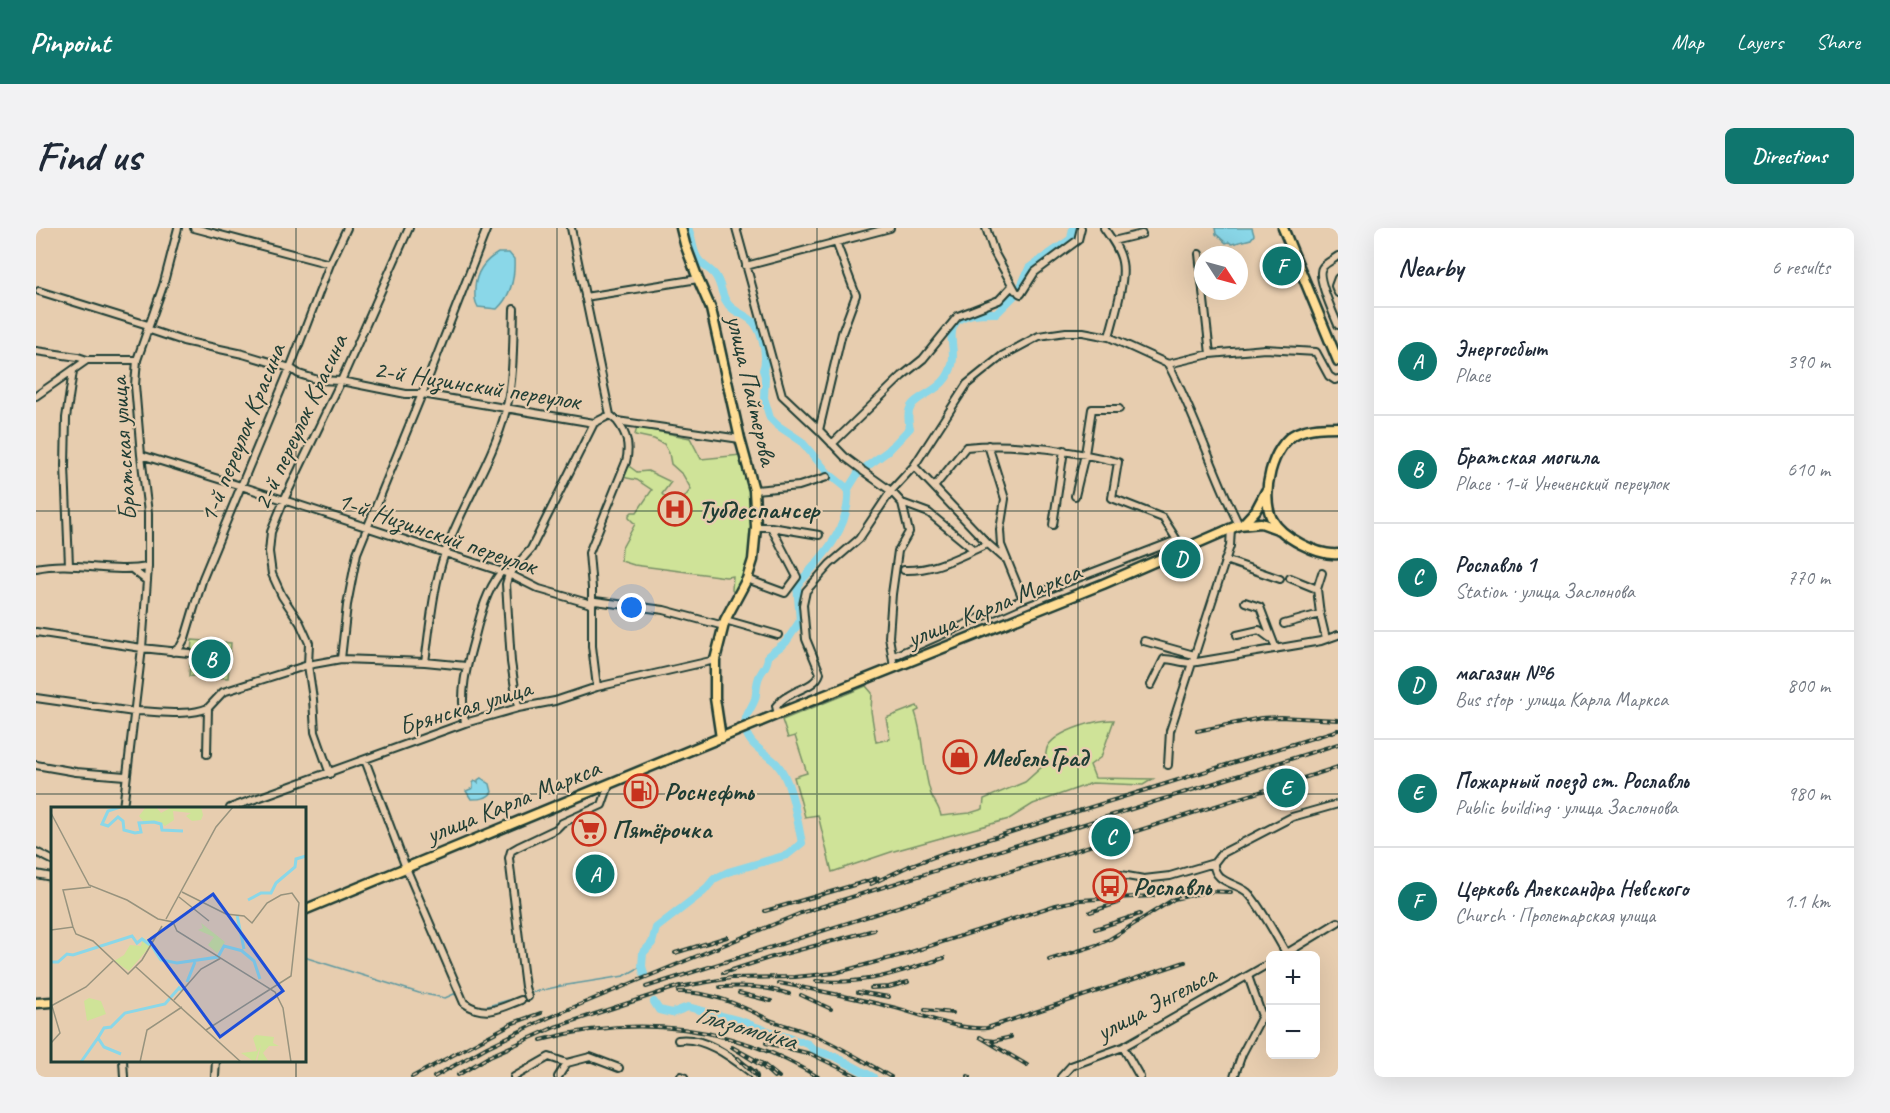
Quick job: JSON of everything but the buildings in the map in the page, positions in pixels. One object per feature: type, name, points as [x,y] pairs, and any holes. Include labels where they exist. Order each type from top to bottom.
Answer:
[{"type":"main road","name":"улица Пайтерова","points":[[681,228],[711,309],[740,439],[754,490],[756,527],[753,560],[747,579],[725,623],[716,660],[715,698],[721,738]]},
{"type":"main road","points":[[1283,228],[1338,361]]},
{"type":"main road","points":[[1280,530],[1269,511],[1268,485],[1277,452],[1288,438],[1305,430],[1337,427]]},
{"type":"main road","name":"улица Карла Маркса","points":[[306,909],[778,714],[1102,584],[1238,526],[1256,510],[1268,485]]},
{"type":"main road","points":[[1238,526],[1261,523],[1280,530],[1313,550],[1330,555],[1338,554]]},
{"type":"main road","points":[[36,1003],[51,1002]]},
{"type":"street","name":"Братская улица","points":[[123,807],[142,648],[148,567],[148,513],[135,385],[137,360],[163,286],[178,228]]},
{"type":"street","points":[[194,228],[330,264]]},
{"type":"street","name":"1-й переулок Красина","points":[[173,652],[185,638],[203,578],[290,368],[330,264],[347,228]]},
{"type":"street","name":"2-й переулок Красина","points":[[330,774],[315,732],[308,665],[309,643],[272,574],[269,552],[271,532],[409,228]]},
{"type":"street","points":[[341,659],[347,605],[357,553],[487,228]]},
{"type":"street","points":[[571,228],[610,415],[624,431],[629,451],[589,553],[592,588],[592,646],[597,687]]},
{"type":"street","points":[[736,228],[782,395],[845,458],[891,491],[902,503],[929,513],[974,550]]},
{"type":"street","points":[[746,266],[836,243],[871,230],[890,228]]},
{"type":"street","points":[[986,228],[994,252],[1016,290],[1021,294],[1035,272],[1078,240],[1081,228]]},
{"type":"street","points":[[1104,228],[1122,260],[1124,275],[1109,337]]},
{"type":"street","points":[[1113,241],[1142,234]]},
{"type":"street","points":[[819,430],[842,333],[856,295],[836,243]]},
{"type":"street","points":[[1338,256],[1323,266],[1320,273],[1338,325]]},
{"type":"street","points":[[1338,278],[1335,286],[1338,293]]},
{"type":"street","points":[[585,297],[698,279]]},
{"type":"street","points":[[832,444],[902,376],[923,359],[958,316],[999,300],[1016,290]]},
{"type":"street","name":"2-й Низинский переулок","points":[[39,291],[183,341],[243,354],[290,368],[299,374],[318,380],[341,381],[406,394],[422,394],[594,423]]},
{"type":"street","points":[[1204,300],[1210,354]]},
{"type":"street","points":[[425,662],[432,606],[444,554],[495,444],[507,409],[512,370],[514,309]]},
{"type":"street","points":[[778,714],[776,706],[786,697],[819,678],[820,673],[806,639],[803,605],[806,591],[830,564],[859,539],[891,491],[914,466],[967,384],[1002,356],[1039,336],[1083,332],[1109,337],[1168,364],[1182,390],[1238,526],[1232,537],[1170,731],[1168,765]]},
{"type":"street","points":[[1168,364],[1210,354],[1265,349],[1316,352],[1329,376],[1335,380],[1338,379]]},
{"type":"street","points":[[36,351],[87,360],[137,360]]},
{"type":"street","points":[[36,396],[87,360]]},
{"type":"street","name":"Братская улица","points":[[69,565],[65,466],[66,418],[73,370]]},
{"type":"street","points":[[1075,496],[1092,409],[1119,409]]},
{"type":"street","points":[[518,708],[508,618],[506,584],[509,574],[531,549],[594,423],[610,415]]},
{"type":"street","points":[[616,421],[740,439]]},
{"type":"street","points":[[935,486],[966,447],[1004,444],[1064,450],[1118,462],[1112,498],[1163,518],[1177,540],[1186,548]]},
{"type":"street","points":[[988,445],[1005,499],[1000,545],[1023,599]]},
{"type":"street","points":[[1053,525],[1064,450]]},
{"type":"street","name":"1-й Низинский переулок","points":[[141,455],[509,574],[539,589],[591,604],[595,602],[664,610],[778,635]]},
{"type":"street","points":[[914,466],[988,544],[1007,560]]},
{"type":"street","points":[[754,490],[800,486],[827,477]]},
{"type":"street","points":[[894,667],[894,656],[889,638],[894,570],[898,551],[909,532],[902,503]]},
{"type":"street","points":[[756,527],[771,527],[819,535]]},
{"type":"street","points":[[747,579],[785,593],[797,577],[771,527]]},
{"type":"street","name":"улица Карла Маркса","points":[[894,656],[1023,599],[1177,540]]},
{"type":"street","points":[[904,570],[922,571],[988,544]]},
{"type":"street","points":[[1226,560],[1280,579]]},
{"type":"street","points":[[36,568],[49,565],[133,570],[148,567]]},
{"type":"street","points":[[133,570],[147,581]]},
{"type":"street","points":[[465,723],[462,698],[466,666],[481,608],[491,585],[501,572]]},
{"type":"street","points":[[1322,573],[1317,589],[1326,639]]},
{"type":"street","points":[[1290,578],[1317,589]]},
{"type":"street","points":[[1245,602],[1260,607],[1276,649]]},
{"type":"street","points":[[1284,624],[1320,614]]},
{"type":"street","points":[[1237,635],[1259,630],[1271,638]]},
{"type":"street","points":[[36,632],[189,653]]},
{"type":"street","points":[[1151,685],[1164,659],[1191,663],[1276,649],[1338,635]]},
{"type":"street","points":[[1144,641],[1194,655]]},
{"type":"street","points":[[36,698],[134,712],[202,711],[208,708],[223,692],[308,665],[341,659],[466,666]]},
{"type":"street","name":"Брянская улица","points":[[233,807],[330,774],[465,723],[518,708],[555,701],[597,687],[716,660]]},
{"type":"street","points":[[207,754],[208,708]]},
{"type":"street","points":[[365,760],[406,868],[464,1004],[489,1012],[525,998],[509,858],[512,851],[556,829],[562,823],[602,805],[609,785]]},
{"type":"street","points":[[36,765],[76,772],[126,776]]},
{"type":"street","points":[[1121,875],[1144,879],[1158,878],[1214,863],[1221,854],[1292,817],[1338,804]]},
{"type":"street","points":[[36,852],[51,860]]},
{"type":"street","points":[[1214,863],[1214,869],[1218,875],[1229,884],[1240,887],[1250,895],[1282,951]]},
{"type":"street","points":[[36,874],[51,877]]},
{"type":"street","points":[[1289,951],[1338,922]]},
{"type":"street","name":"улица Энгельса","points":[[1061,1077],[1071,1066],[1123,1047],[1266,965]]},
{"type":"street","points":[[1234,1077],[1242,1054],[1262,1016],[1248,976]]},
{"type":"street","points":[[678,1040],[686,1038],[721,1050],[754,1077]]},
{"type":"street","points":[[1123,1047],[1140,1077]]},
{"type":"street","points":[[514,1077],[549,1057],[567,1063]]},
{"type":"street","points":[[558,1077],[567,1063],[576,1059],[590,1057],[619,1068]]},
{"type":"street","points":[[123,1062],[124,1077]]},
{"type":"street","points":[[215,1077],[216,1062]]},
{"type":"green space","name":"Тубдеспансер","points":[[637,427],[690,438],[701,459],[741,455],[751,489],[753,526],[747,562],[735,594],[732,590],[733,576],[634,565],[621,561],[622,548],[635,524],[629,515],[637,512],[652,490],[637,480],[622,477],[626,464],[637,472],[648,471],[671,482],[662,494],[669,502],[684,498],[691,489],[683,475],[671,464],[664,444],[654,439],[635,435]]},
{"type":"green space","points":[[192,640],[231,643],[228,678],[189,676]]},
{"type":"green space","points":[[866,686],[872,693],[871,711],[876,742],[890,739],[886,718],[917,706],[919,710],[915,712],[927,781],[941,816],[970,813],[983,809],[984,799],[1025,782],[1045,764],[1047,748],[1060,735],[1078,727],[1107,720],[1114,720],[1101,757],[1090,765],[1095,778],[1153,779],[1143,785],[1092,783],[1033,804],[1009,819],[894,851],[832,872],[818,815],[805,817],[794,777],[807,773],[795,736],[788,738],[782,720]]},
{"type":"water","points":[[1215,228],[1252,228],[1254,235],[1251,239],[1232,244],[1226,243],[1216,234]]},
{"type":"water","points":[[498,253],[509,253],[514,259],[511,286],[506,298],[497,309],[478,307],[475,296],[477,277],[485,263]]},
{"type":"water","points":[[481,778],[490,784],[492,792],[480,799],[471,799],[466,791],[473,788],[473,783],[475,781],[478,783]]},
{"type":"waterway","name":"Глазомойка","points":[[688,228],[696,256],[715,275],[724,298],[736,311],[752,321],[760,334],[765,353],[764,398],[770,418],[801,441],[828,473],[848,489]]},
{"type":"waterway","points":[[848,489],[858,473],[888,451],[910,428],[908,417],[913,403],[940,385],[946,378],[953,355],[952,330],[957,321],[968,315],[997,313],[1019,291],[1029,268],[1071,239],[1073,228]]},
{"type":"waterway","name":"Глазомойка","points":[[644,974],[643,953],[652,943],[656,928],[704,891],[714,879],[728,872],[787,855],[802,843],[793,801],[782,770],[752,743],[746,732],[745,722],[755,699],[758,680],[768,656],[786,642],[800,621],[797,585],[816,565],[840,530],[848,503],[848,489]]},
{"type":"waterway","points":[[306,958],[419,993],[445,998],[454,994],[458,996]]},
{"type":"waterway","points":[[530,993],[624,976],[642,966]]},
{"type":"waterway","points":[[465,1000],[481,1008],[526,995]]},
{"type":"waterway","name":"Глазомойка","points":[[654,1002],[659,1010],[672,1013],[688,1007],[741,1021],[808,1044],[814,1050],[836,1057],[873,1077]]},
{"type":"railway","points":[[1197,731],[1261,718],[1338,720]]},
{"type":"railway","points":[[871,884],[909,866],[947,852],[1338,730]]},
{"type":"railway","points":[[434,1077],[487,1047],[550,1017],[801,913],[1338,744]]},
{"type":"railway","points":[[646,987],[1338,767]]},
{"type":"railway","points":[[765,911],[878,878]]},
{"type":"railway","points":[[1201,891],[1231,892]]},
{"type":"railway","points":[[1049,960],[1110,939],[1174,899],[1210,891]]},
{"type":"railway","points":[[673,988],[731,978],[795,977],[835,973],[902,955],[1056,905],[1080,900],[1153,896]]},
{"type":"railway","points":[[1090,912],[1118,903]]},
{"type":"railway","points":[[1095,929],[1140,914]]},
{"type":"railway","points":[[723,973],[769,958],[874,930]]},
{"type":"railway","points":[[675,953],[727,937]]},
{"type":"railway","points":[[816,981],[851,981],[881,977],[944,958]]},
{"type":"railway","points":[[779,983],[892,1007],[963,1027],[987,1028],[1185,962]]},
{"type":"railway","points":[[871,988],[889,987],[908,982]]},
{"type":"railway","points":[[458,1075],[490,1056],[555,1027],[680,986]]},
{"type":"railway","points":[[720,987],[764,988],[789,994]]},
{"type":"railway","points":[[678,992],[690,992],[726,1000],[770,1020],[827,1041],[891,1077]]},
{"type":"railway","points":[[858,992],[889,997]]},
{"type":"railway","points":[[739,993],[771,1001]]},
{"type":"railway","points":[[801,995],[831,1009]]},
{"type":"railway","points":[[925,1010],[953,1013]]},
{"type":"railway","points":[[412,1077],[513,1023],[541,1013]]},
{"type":"railway","points":[[541,1040],[577,1032],[613,1028],[684,1029],[753,1046],[786,1059],[818,1077]]},
{"type":"railway","points":[[980,1037],[1027,1065]]},
{"type":"railway","points":[[986,1040],[994,1041],[1011,1037]]},
{"type":"railway","points":[[766,1043],[811,1054],[859,1077]]},
{"type":"railway","points":[[774,1077],[762,1066],[732,1047],[763,1064],[779,1077]]},
{"type":"railway","points":[[738,1058],[757,1077]]},
{"type":"place","name":"Церковь Александра Невского","points":[[1282,266]]},
{"type":"place","name":"Тубдеспансер","points":[[675,509]]},
{"type":"place","name":"магазин №6","points":[[1181,559]]},
{"type":"place","name":"Братская могила","points":[[211,659]]},
{"type":"place","name":"МебельГрад","points":[[960,757]]},
{"type":"place","name":"Пожарный поезд ст. Рославль","points":[[1286,788]]},
{"type":"place","name":"Роснефть","points":[[641,791]]},
{"type":"place","name":"Пятёрочка","points":[[589,829]]},
{"type":"place","name":"Рославль 1","points":[[1111,837]]},
{"type":"place","name":"Энергосбыт","points":[[595,874]]},
{"type":"place","name":"Рославль","points":[[1110,886]]}]
